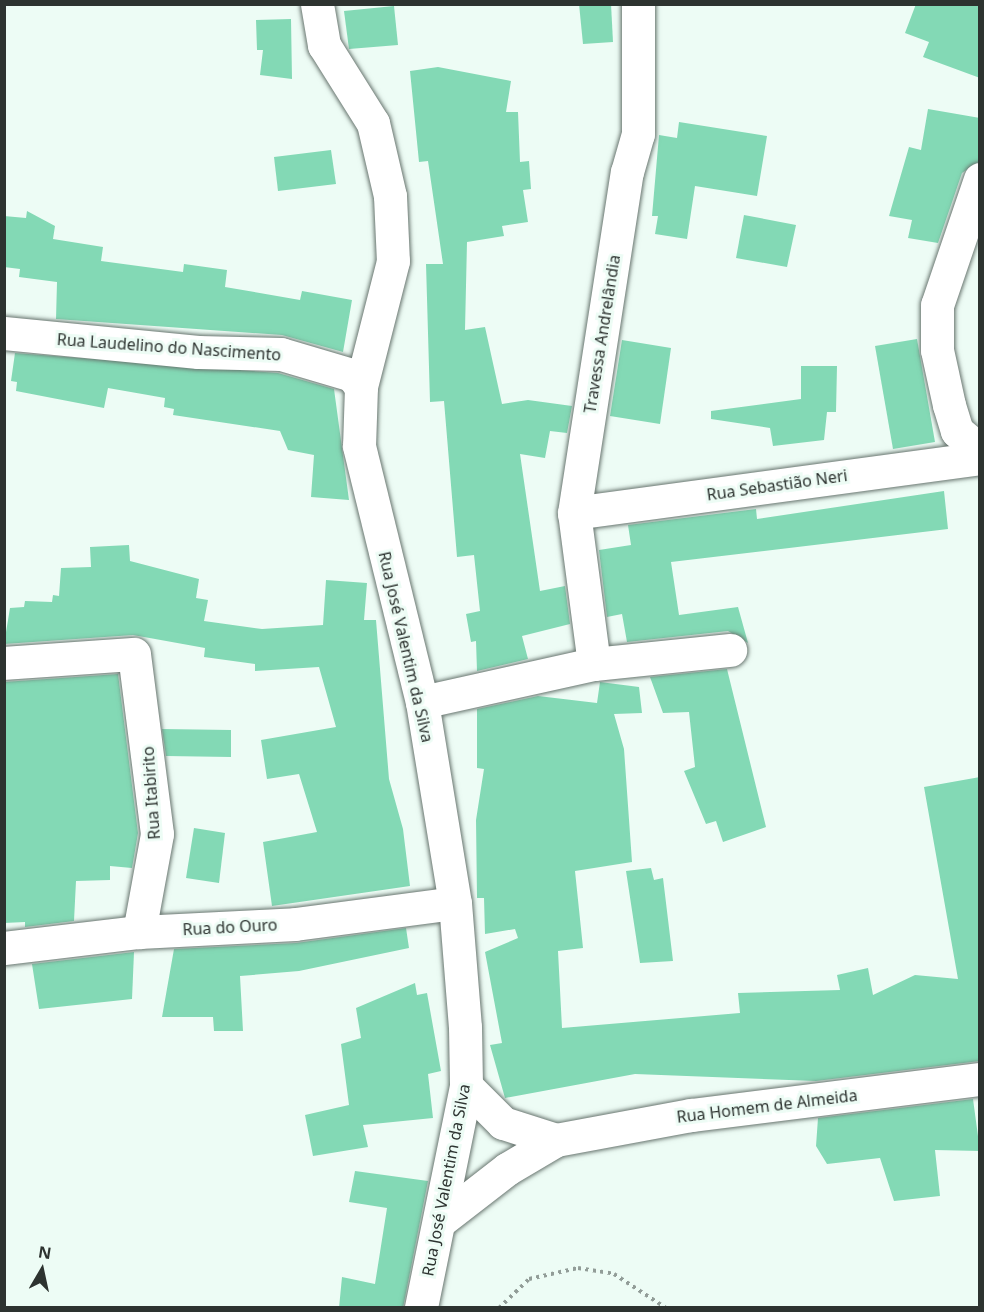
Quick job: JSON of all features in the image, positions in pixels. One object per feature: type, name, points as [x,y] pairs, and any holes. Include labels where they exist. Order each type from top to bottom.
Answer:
[{"type":"street","name":"Rua José Valentim da Silva","points":[[317,4],[324,45],[374,123],[390,196],[391,277],[361,387],[363,477],[422,702],[455,903],[466,1086],[422,1308]]},
{"type":"street","name":"Travessa Andrelândia","points":[[594,664],[574,513],[627,172],[638,134],[638,4]]},
{"type":"street","points":[[980,179],[937,305],[937,351],[949,405],[957,431],[980,450]]},
{"type":"street","name":"Rua Laudelino do Nascimento","points":[[4,333],[198,352],[281,354],[352,375],[361,387]]},
{"type":"street","name":"Rua Sebastião Neri","points":[[574,513],[980,458]]},
{"type":"street","points":[[422,702],[594,664],[729,650]]},
{"type":"street","name":"Rua Itabirito","points":[[4,663],[134,654],[157,834],[139,932]]},
{"type":"street","name":"Rua do Ouro","points":[[4,948],[139,932],[295,924],[455,903]]},
{"type":"street","name":"Rua Homem de Almeida","points":[[556,1140],[690,1115],[980,1079]]},
{"type":"street","points":[[466,1086],[503,1123],[556,1140]]},
{"type":"street","points":[[440,1221],[507,1169],[556,1140]]},
{"type":"path","points":[[499,1308],[529,1279],[578,1268],[614,1274],[666,1308]]},
{"type":"building","points":[[579,4],[611,4],[613,42],[583,44]]},
{"type":"building","points":[[916,4],[980,4],[980,78],[923,57],[929,42],[905,33]]},
{"type":"building","points":[[394,6],[398,45],[349,49],[344,11]]},
{"type":"building","points":[[291,19],[292,79],[260,75],[263,50],[257,50],[256,20]]},
{"type":"building","points":[[438,67],[511,81],[506,112],[518,112],[520,162],[529,161],[531,189],[523,190],[528,222],[502,226],[504,236],[467,242],[465,330],[485,327],[502,404],[528,400],[572,406],[567,433],[550,431],[545,458],[520,454],[540,591],[565,586],[570,624],[522,636],[528,659],[477,671],[476,641],[471,642],[466,614],[480,611],[474,555],[457,557],[444,401],[430,402],[426,264],[443,264],[428,161],[419,162],[410,71]]},
{"type":"building","points":[[928,109],[980,118],[980,161],[962,173],[938,243],[908,238],[912,220],[889,216],[909,147],[921,150]]},
{"type":"building","points":[[679,122],[767,136],[757,196],[695,186],[687,239],[655,234],[658,216],[652,216],[659,135],[677,138]]},
{"type":"building","points":[[331,150],[336,184],[278,191],[274,157]]},
{"type":"building","points":[[27,211],[55,226],[53,239],[103,247],[101,261],[183,272],[184,264],[227,270],[225,287],[300,300],[302,291],[352,300],[343,352],[282,335],[56,319],[57,282],[19,277],[20,269],[4,267],[4,216],[26,218]]},
{"type":"building","points":[[744,215],[796,225],[787,267],[736,258]]},
{"type":"building","points":[[917,339],[935,442],[893,449],[875,346]]},
{"type":"building","points":[[622,340],[671,348],[660,424],[610,416]]},
{"type":"building","points":[[15,353],[278,373],[334,389],[349,500],[311,497],[314,455],[288,450],[280,431],[173,415],[174,409],[164,407],[165,398],[108,388],[104,408],[16,391],[17,382],[11,381]]},
{"type":"building","points":[[801,366],[837,366],[836,412],[827,412],[824,440],[773,446],[770,428],[711,419],[711,411],[801,399]]},
{"type":"building","points":[[944,491],[948,529],[671,562],[679,615],[738,607],[748,643],[728,631],[627,642],[622,614],[607,617],[599,550],[631,545],[628,525],[756,509],[757,519]]},
{"type":"building","points":[[129,545],[130,561],[199,579],[196,598],[208,600],[204,621],[262,629],[323,625],[326,580],[367,583],[364,620],[376,620],[389,779],[403,829],[410,886],[272,906],[263,842],[317,832],[299,774],[267,779],[261,740],[336,727],[319,667],[255,671],[255,664],[204,657],[205,648],[133,635],[4,644],[10,608],[24,607],[25,601],[52,602],[53,595],[59,596],[61,568],[91,567],[90,547]]},
{"type":"building","points":[[727,669],[766,827],[723,842],[716,821],[706,824],[684,771],[695,767],[689,712],[663,713],[650,677]]},
{"type":"building","points":[[118,674],[138,833],[132,868],[110,866],[110,880],[76,881],[74,921],[25,927],[25,922],[4,923],[4,682]]},
{"type":"building","points":[[600,682],[639,687],[642,713],[614,714],[624,749],[632,862],[575,871],[583,948],[558,951],[562,1028],[740,1013],[738,993],[840,990],[837,975],[868,968],[873,995],[915,975],[958,979],[924,787],[980,777],[980,1061],[816,1081],[635,1074],[505,1098],[490,1045],[502,1043],[485,952],[518,938],[515,929],[485,934],[484,898],[477,898],[476,820],[484,769],[477,768],[477,709],[538,696],[597,703]]},
{"type":"building","points":[[162,729],[231,730],[231,757],[166,756]]},
{"type":"building","points":[[194,828],[225,833],[219,883],[186,878]]},
{"type":"building","points":[[651,868],[654,880],[663,878],[673,961],[640,963],[626,871]]},
{"type":"building","points":[[406,928],[409,948],[299,971],[240,976],[243,1031],[214,1031],[213,1017],[162,1017],[174,949],[296,943]]},
{"type":"building","points":[[134,952],[132,999],[39,1009],[32,964]]},
{"type":"building","points":[[415,983],[417,995],[427,993],[441,1071],[428,1074],[433,1118],[363,1125],[368,1147],[313,1156],[305,1115],[349,1105],[341,1044],[361,1038],[356,1008]]},
{"type":"building","points":[[973,1099],[980,1151],[935,1150],[940,1196],[894,1201],[880,1158],[827,1164],[816,1146],[818,1118]]},
{"type":"building","points":[[355,1171],[428,1181],[403,1308],[339,1308],[342,1277],[375,1284],[387,1208],[349,1202]]}]
